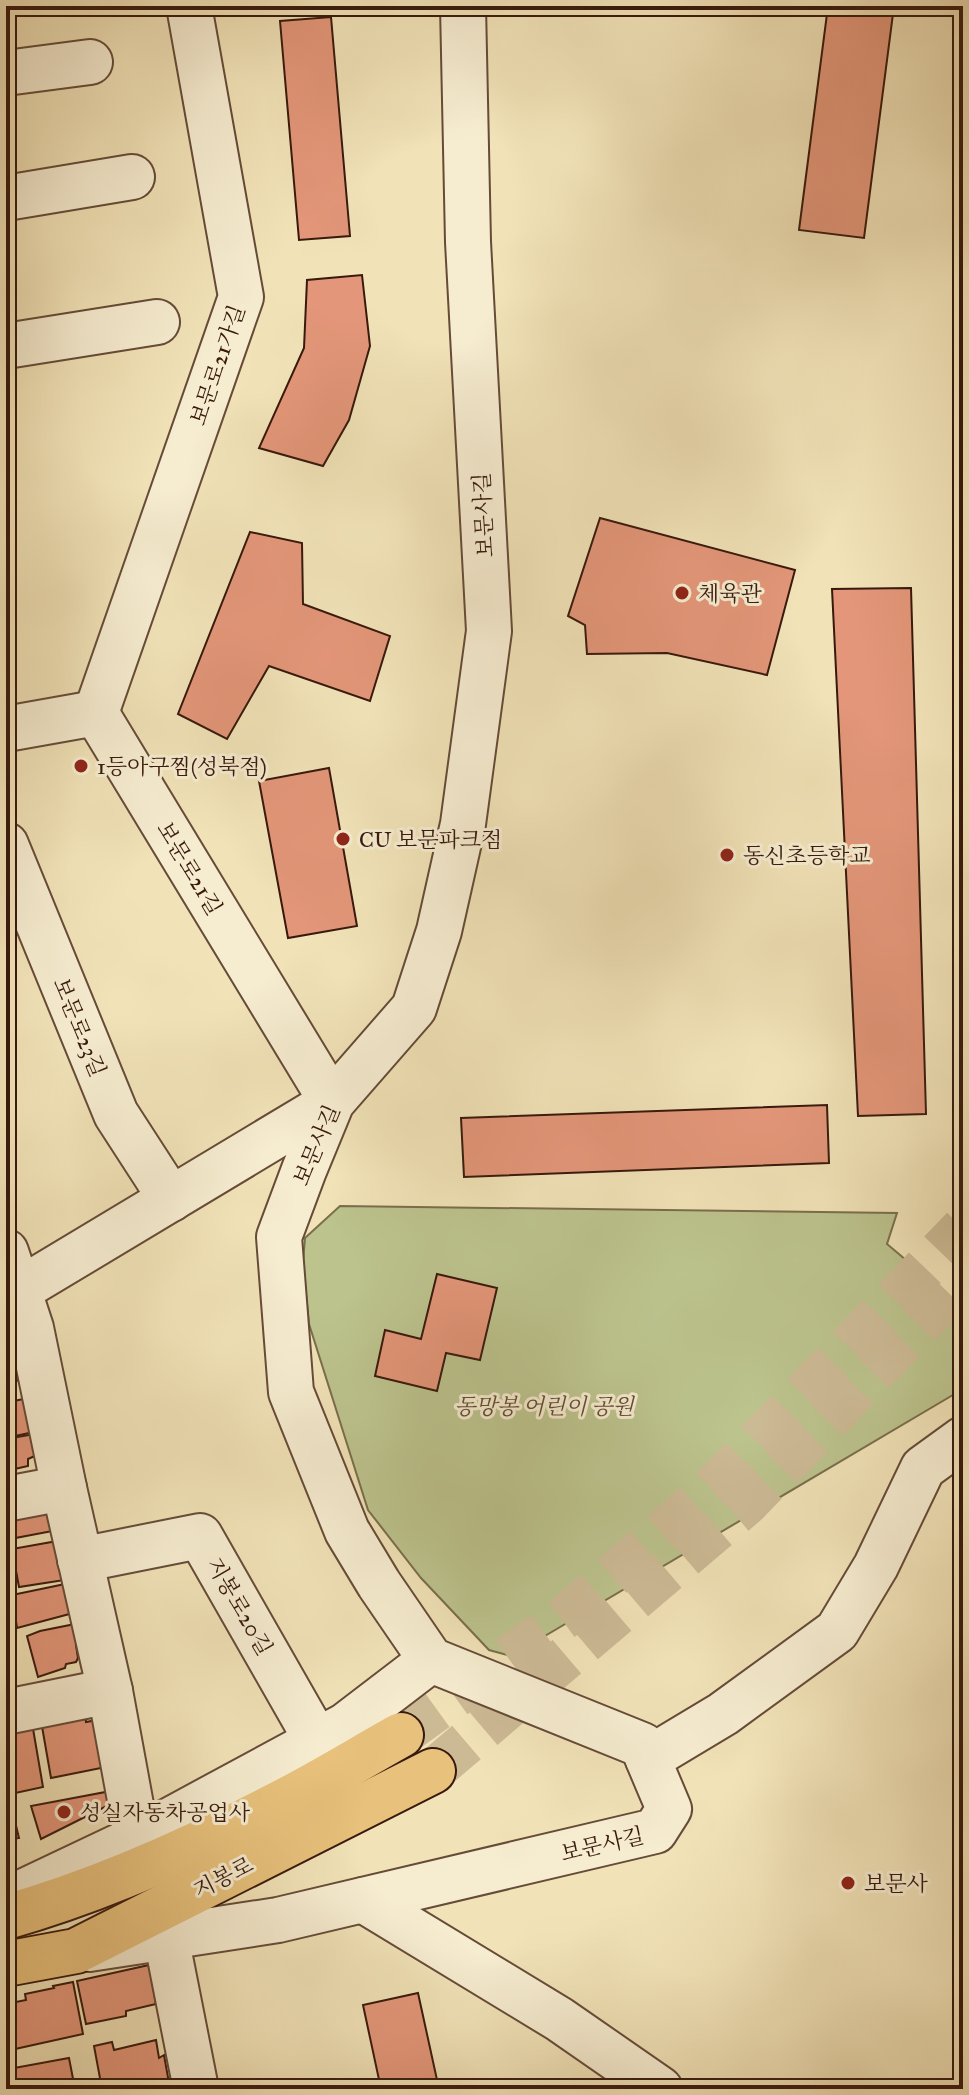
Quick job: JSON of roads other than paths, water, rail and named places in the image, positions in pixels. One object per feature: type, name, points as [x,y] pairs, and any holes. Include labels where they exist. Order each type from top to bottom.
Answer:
[{"type":"main road","name":"지봉로","points":[[6,1917],[60,1901],[162,1860],[272,1808],[401,1735]]},
{"type":"main road","name":"지봉로","points":[[6,1964],[76,1951],[433,1771]]},
{"type":"street","name":"보문로21가길","points":[[96,713],[241,297],[189,6]]},
{"type":"street","name":"보문사길","points":[[76,1951],[278,1920],[655,1831],[669,1809],[642,1745],[431,1660],[347,1531],[291,1392],[279,1237],[332,1102],[414,1008],[439,931],[463,824],[489,631],[468,242],[463,6]]},
{"type":"street","points":[[6,73],[90,62]]},
{"type":"street","points":[[6,198],[132,177]]},
{"type":"street","points":[[6,346],[157,322]]},
{"type":"street","points":[[6,729],[96,713]]},
{"type":"street","name":"보문로21길","points":[[96,713],[332,1102]]},
{"type":"street","name":"보문로23길","points":[[6,845],[116,1114],[171,1199]]},
{"type":"street","points":[[137,1838],[110,1691],[31,1328],[10,1278],[171,1199],[332,1102]]},
{"type":"street","points":[[648,1759],[723,1714],[837,1631],[876,1566],[923,1468],[963,1439]]},
{"type":"street","points":[[6,1499],[64,1488]]},
{"type":"street","name":"지봉로20길","points":[[80,1560],[200,1536],[317,1741]]},
{"type":"street","points":[[6,1900],[137,1838],[346,1725],[431,1660]]},
{"type":"street","points":[[6,1712],[110,1691]]},
{"type":"street","points":[[363,1900],[559,2019],[660,2089]]},
{"type":"street","points":[[166,1937],[196,2089]]},
{"type":"tunnel","points":[[401,1735],[566,1616],[712,1489],[963,1228]]},
{"type":"tunnel","points":[[433,1771],[747,1503],[963,1280]]},
{"type":"place","name":"체육관","points":[[682,593]]},
{"type":"place","name":"1등아구찜(성북점)","points":[[81,766]]},
{"type":"place","name":"CU 보문파크점","points":[[343,839]]},
{"type":"place","name":"동신초등학교","points":[[727,855]]},
{"type":"place","name":"성실자동차공업사","points":[[64,1812]]},
{"type":"place","name":"보문사","points":[[848,1883]]},
{"type":"park label","name":"동망봉 어린이 공원","points":[[544,1406]]}]
